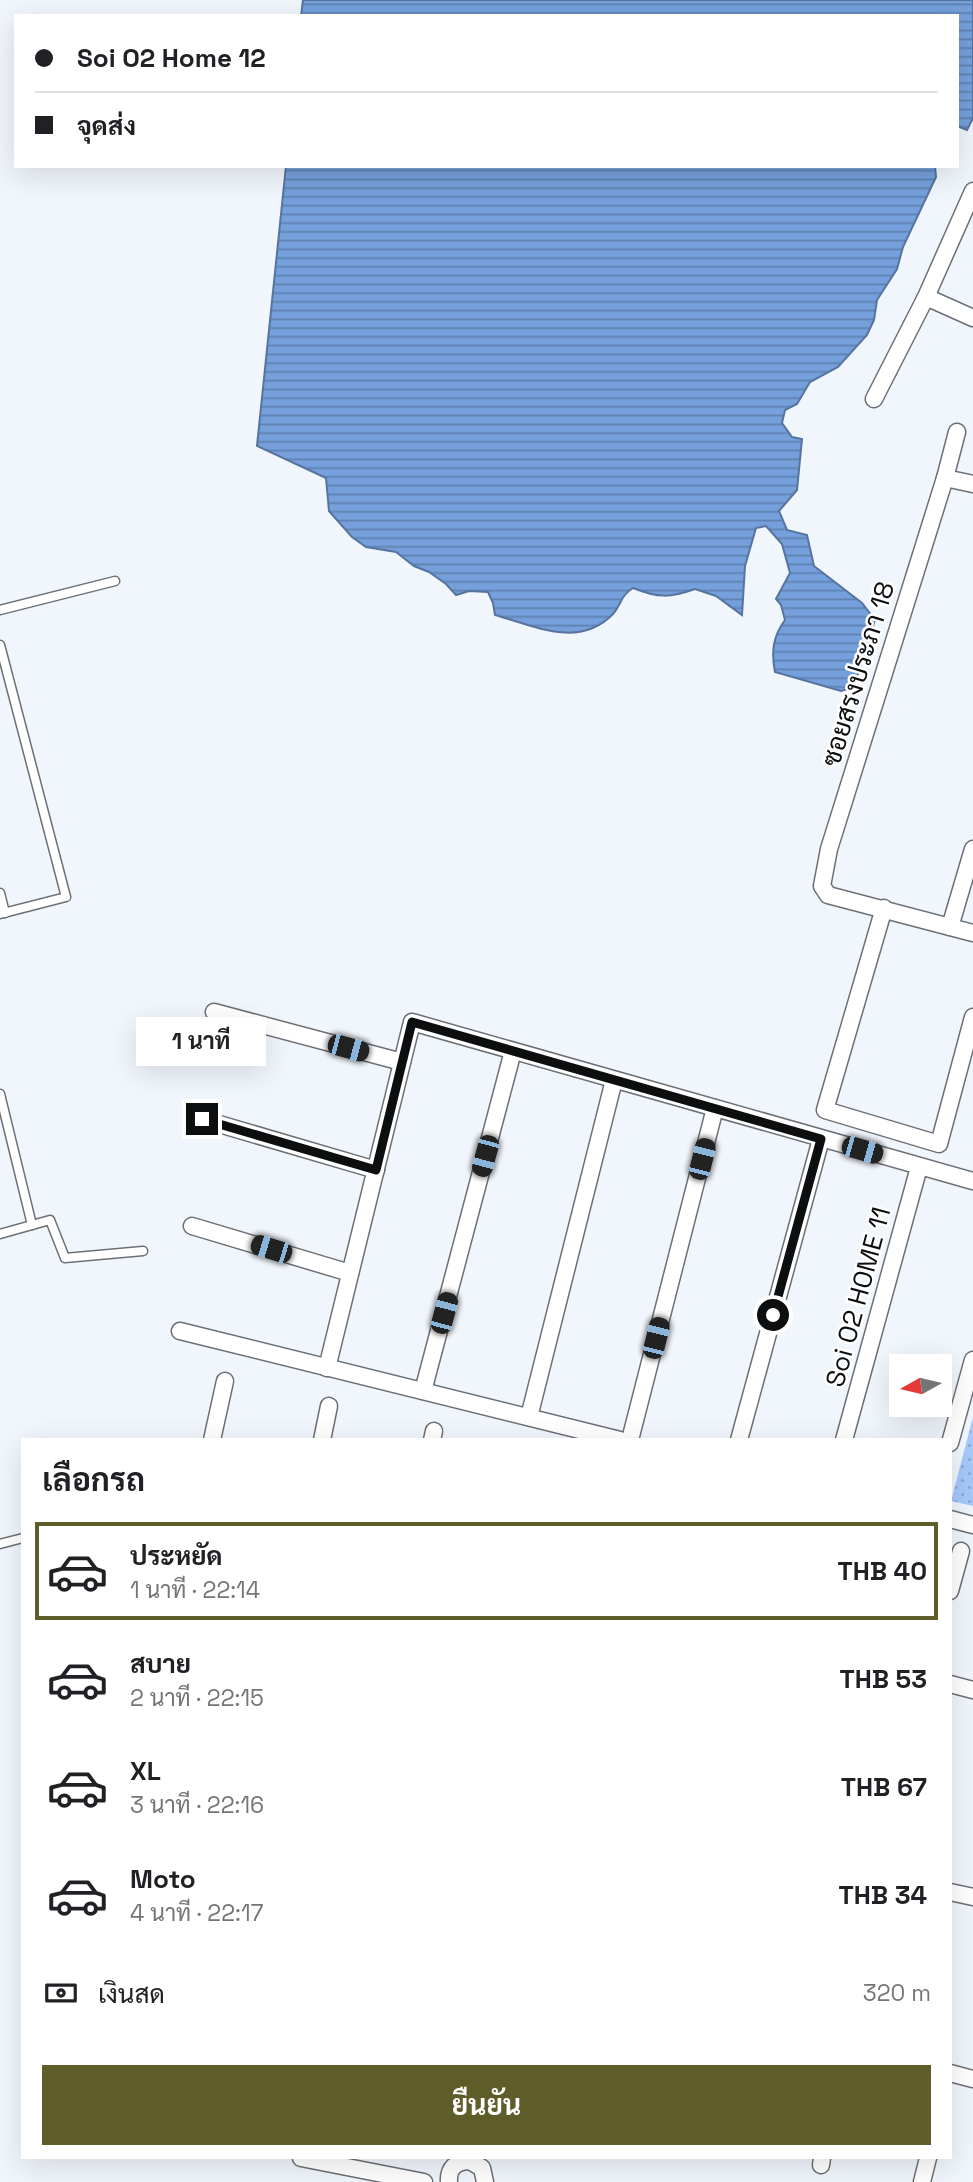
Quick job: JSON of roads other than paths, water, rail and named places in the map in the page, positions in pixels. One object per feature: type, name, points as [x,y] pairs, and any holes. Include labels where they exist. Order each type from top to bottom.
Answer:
[{"type":"street","points":[[874,399],[926,297],[973,191]]},
{"type":"street","points":[[926,297],[973,318]]},
{"type":"street","name":"ซอยสรงประภา 18","points":[[884,908],[828,895],[822,886],[829,849],[957,432]]},
{"type":"street","points":[[945,478],[973,484]]},
{"type":"street","points":[[950,927],[973,849]]},
{"type":"street","points":[[973,933],[884,908],[825,1110],[939,1144],[973,1017]]},
{"type":"street","points":[[214,1012],[402,1062]]},
{"type":"street","points":[[327,1368],[412,1022],[973,1181]]},
{"type":"street","points":[[423,1391],[513,1051]]},
{"type":"street","points":[[528,1418],[614,1080]]},
{"type":"street","points":[[631,1438],[715,1108]]},
{"type":"street","points":[[202,1119],[376,1170]]},
{"type":"street","points":[[740,1438],[821,1139]]},
{"type":"street","name":"Soi O2 HOME 11","points":[[845,1438],[919,1167]]},
{"type":"street","points":[[192,1226],[350,1273]]},
{"type":"street","points":[[180,1331],[612,1438]]},
{"type":"street","points":[[951,1438],[972,1367]]},
{"type":"street","points":[[212,1438],[225,1381]]},
{"type":"street","points":[[321,1438],[329,1406]]},
{"type":"street","points":[[952,1520],[973,1525]]},
{"type":"street","points":[[952,1584],[961,1551]]},
{"type":"street","points":[[952,1685],[973,1690]]},
{"type":"street","points":[[952,1892],[973,1897]]},
{"type":"street","points":[[952,2074],[973,2079]]},
{"type":"street","points":[[306,2159],[424,2182]]},
{"type":"street","points":[[449,2182],[450,2171],[455,2165],[470,2159],[482,2168],[485,2182]]},
{"type":"street","points":[[922,2182],[928,2159]]},
{"type":"lane","points":[[0,610],[115,581]]},
{"type":"lane","points":[[0,893],[3,913],[66,897],[1,650]]},
{"type":"lane","points":[[0,1094],[32,1225]]},
{"type":"lane","points":[[0,1234],[50,1220],[65,1258],[142,1251]]},
{"type":"lane","points":[[0,1542],[21,1538]]}]
